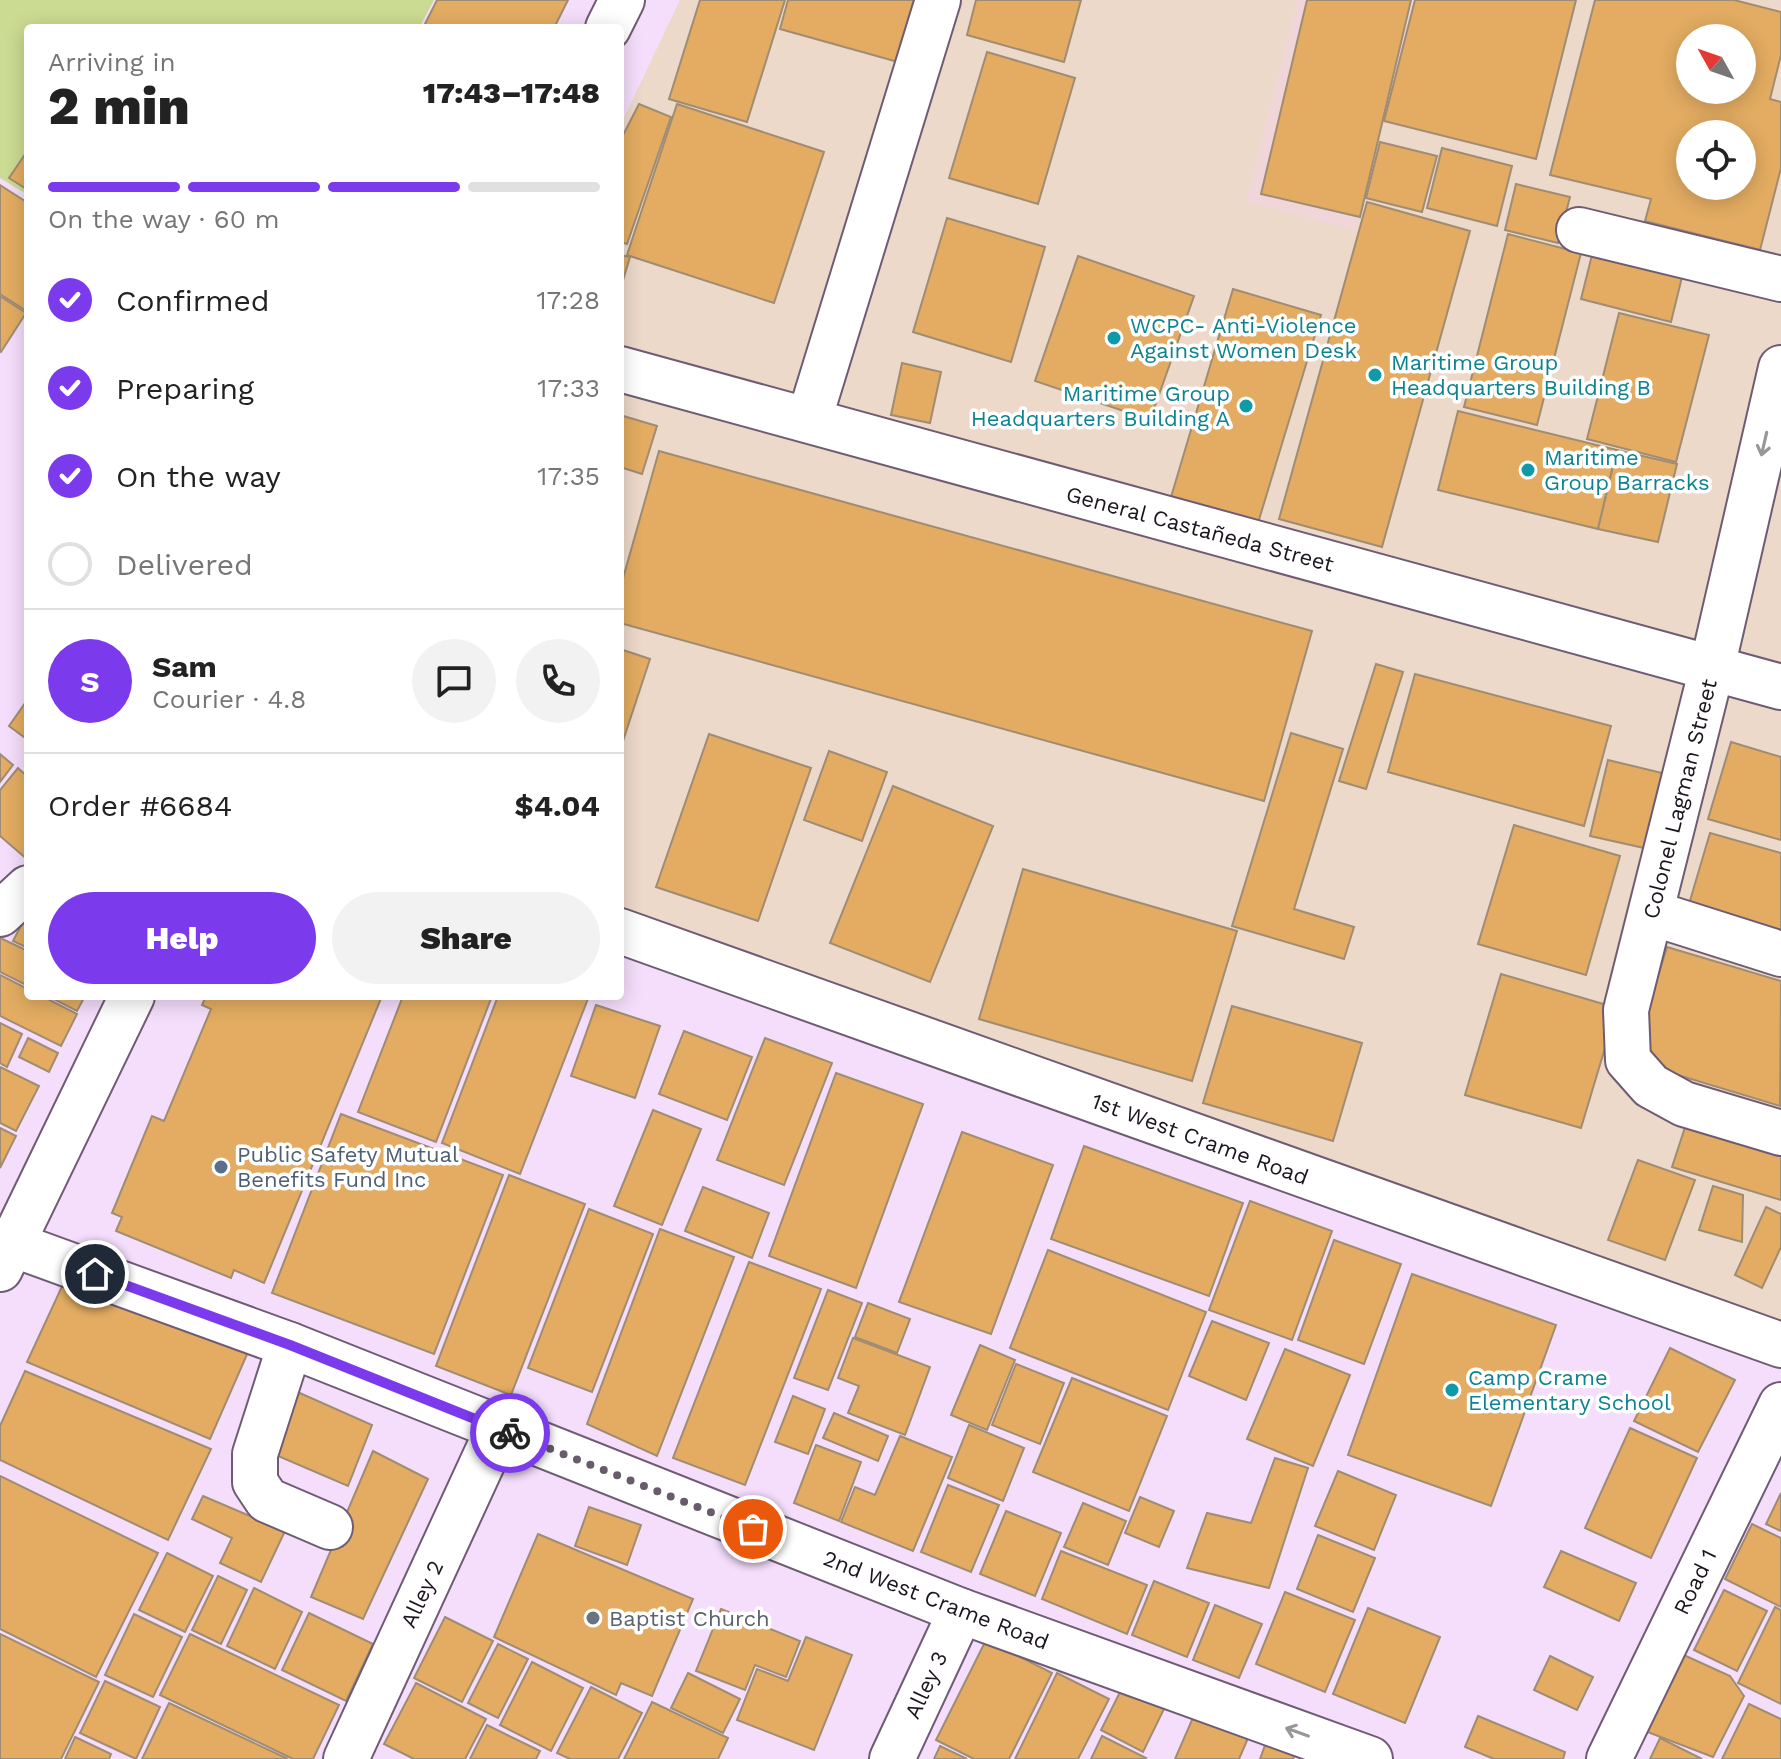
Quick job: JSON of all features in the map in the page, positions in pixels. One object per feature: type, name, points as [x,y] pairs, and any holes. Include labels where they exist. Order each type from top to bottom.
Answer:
[{"type":"street","points":[[610,24],[622,0]]},
{"type":"street","points":[[809,420],[938,0]]},
{"type":"street","points":[[1579,230],[1781,279]]},
{"type":"street","name":"Colonel Lagman Street","points":[[1781,368],[1712,668],[1626,1010],[1628,1060],[1651,1086],[1684,1104],[1781,1133]]},
{"type":"street","name":"General Castañeda Street","points":[[624,370],[1781,687]]},
{"type":"street","points":[[0,914],[24,892]]},
{"type":"street","points":[[1652,913],[1781,954]]},
{"type":"street","name":"1st West Crame Road","points":[[624,932],[1781,1345]]},
{"type":"street","points":[[6,1257],[130,1000]]},
{"type":"street","name":"2nd West Crame Road","points":[[6,1257],[290,1345],[961,1611],[1370,1759]]},
{"type":"street","points":[[290,1345],[255,1454],[255,1482],[267,1500],[330,1527]]},
{"type":"street","name":"Road 1","points":[[1609,1759],[1781,1405]]},
{"type":"street","name":"Alley 2","points":[[346,1759],[498,1429]]},
{"type":"street","name":"Alley 3","points":[[892,1759],[961,1611]]},
{"type":"shaded area","points":[[680,0],[1781,0],[1781,1321],[624,908],[624,118]]},
{"type":"shaded area","points":[[1297,0],[1415,0],[1356,230],[1246,202]]},
{"type":"green space","points":[[0,0],[434,0],[421,24],[24,24],[24,193],[0,178]]},
{"type":"building","points":[[437,0],[568,0],[556,24],[425,24]]},
{"type":"building","points":[[700,0],[785,0],[747,122],[669,99]]},
{"type":"building","points":[[788,0],[916,0],[898,62],[780,29]]},
{"type":"building","points":[[976,0],[1081,0],[1064,62],[967,35]]},
{"type":"building","points":[[1307,0],[1411,0],[1360,217],[1261,194]]},
{"type":"building","points":[[1415,0],[1576,0],[1536,159],[1384,121]]},
{"type":"building","points":[[1595,0],[1734,0],[1781,12],[1781,55],[1770,99],[1781,102],[1781,168],[1760,250],[1645,221],[1651,199],[1550,175]]},
{"type":"building","points":[[987,52],[1075,78],[1038,204],[949,178]]},
{"type":"building","points":[[639,104],[671,117],[627,244],[624,243],[624,133]]},
{"type":"building","points":[[677,104],[824,152],[774,303],[627,255]]},
{"type":"building","points":[[1380,142],[1437,156],[1422,212],[1366,198]]},
{"type":"building","points":[[1442,148],[1512,166],[1497,226],[1427,208]]},
{"type":"building","points":[[24,156],[24,187],[9,178]]},
{"type":"building","points":[[1516,184],[1570,197],[1558,243],[1505,230]]},
{"type":"building","points":[[0,185],[24,200],[24,309],[0,294]]},
{"type":"building","name":"Maritime Group Headquarters Building B","points":[[1367,202],[1470,231],[1382,547],[1279,519]]},
{"type":"building","points":[[947,218],[1045,247],[1011,362],[913,332]]},
{"type":"building","points":[[1508,234],[1581,253],[1537,425],[1464,407]]},
{"type":"building","points":[[1592,255],[1682,277],[1671,322],[1581,299]]},
{"type":"building","points":[[624,256],[630,257],[624,277]]},
{"type":"building","name":"WCPC- Anti-Violence Against Women Desk","points":[[1078,256],[1194,296],[1150,420],[1035,381]]},
{"type":"building","name":"Maritime Group Headquarters Building A","points":[[1233,289],[1321,315],[1258,523],[1171,497]]},
{"type":"building","points":[[0,296],[24,312],[24,316],[0,351]]},
{"type":"building","points":[[1619,313],[1709,335],[1676,462],[1587,439]]},
{"type":"building","points":[[902,363],[941,372],[930,423],[891,415]]},
{"type":"building","name":"Maritime Group Barracks","points":[[1458,411],[1617,450],[1598,529],[1438,490]]},
{"type":"building","points":[[624,416],[657,426],[642,474],[624,468]]},
{"type":"building","points":[[1617,450],[1677,464],[1658,542],[1598,529]]},
{"type":"building","points":[[659,451],[1312,631],[1264,801],[624,624],[624,575]]},
{"type":"building","points":[[624,650],[650,659],[624,738]]},
{"type":"building","points":[[1376,664],[1403,672],[1366,789],[1339,781]]},
{"type":"building","points":[[1415,674],[1611,726],[1584,826],[1388,772]]},
{"type":"building","points":[[24,705],[24,737],[9,726]]},
{"type":"building","points":[[1291,733],[1343,749],[1294,909],[1354,927],[1344,959],[1232,926]]},
{"type":"building","points":[[709,734],[811,768],[758,921],[656,887]]},
{"type":"building","points":[[1731,742],[1781,757],[1781,840],[1708,819]]},
{"type":"building","points":[[829,751],[887,772],[862,841],[804,820]]},
{"type":"building","points":[[0,754],[13,765],[0,782]]},
{"type":"building","points":[[1608,760],[1662,773],[1644,848],[1590,836]]},
{"type":"building","points":[[18,768],[24,773],[24,857],[0,836],[0,790]]},
{"type":"building","points":[[893,786],[993,826],[930,982],[830,943]]},
{"type":"building","points":[[1514,825],[1620,856],[1586,975],[1478,944]]},
{"type":"building","points":[[1710,833],[1781,853],[1781,930],[1689,904]]},
{"type":"building","points":[[1023,869],[1237,931],[1192,1081],[979,1019]]},
{"type":"building","points":[[24,920],[24,946],[13,941]]},
{"type":"building","points":[[0,938],[24,949],[24,984],[0,972]]},
{"type":"building","points":[[1667,947],[1781,981],[1780,1106],[1632,1061]]},
{"type":"building","points":[[1501,974],[1617,1008],[1581,1128],[1465,1095]]},
{"type":"building","points":[[0,975],[24,987],[24,1000],[50,1000],[77,1014],[61,1046],[0,1016]]},
{"type":"building","points":[[56,1000],[83,1000],[77,1011]]},
{"type":"building","name":"Public Safety Mutual Benefits Fund Inc","points":[[204,1000],[380,1000],[264,1283],[234,1270],[231,1278],[116,1231],[122,1217],[112,1213],[152,1116],[164,1121],[211,1009],[202,1005]]},
{"type":"building","points":[[401,1000],[490,1000],[436,1142],[358,1112]]},
{"type":"building","points":[[496,1000],[587,1000],[520,1174],[442,1143]]},
{"type":"building","points":[[596,1005],[660,1026],[635,1098],[571,1076]]},
{"type":"building","points":[[1232,1006],[1362,1043],[1333,1141],[1203,1103]]},
{"type":"building","points":[[0,1023],[22,1034],[7,1067],[0,1063]]},
{"type":"building","points":[[684,1031],[752,1057],[727,1120],[659,1094]]},
{"type":"building","points":[[28,1038],[58,1053],[49,1072],[19,1057]]},
{"type":"building","points":[[765,1038],[832,1063],[784,1185],[717,1160]]},
{"type":"building","points":[[0,1067],[39,1086],[16,1131],[0,1123]]},
{"type":"building","points":[[836,1073],[923,1104],[856,1288],[769,1256]]},
{"type":"building","points":[[653,1110],[701,1129],[662,1225],[614,1206]]},
{"type":"building","points":[[341,1114],[503,1175],[434,1354],[272,1293]]},
{"type":"building","points":[[1689,1115],[1781,1143],[1781,1200],[1672,1167]]},
{"type":"building","points":[[0,1128],[16,1136],[0,1168]]},
{"type":"building","points":[[962,1132],[1053,1165],[991,1334],[899,1302]]},
{"type":"building","points":[[1084,1146],[1243,1203],[1209,1296],[1051,1239]]},
{"type":"building","points":[[1638,1160],[1695,1180],[1665,1260],[1608,1240]]},
{"type":"building","points":[[509,1175],[585,1204],[511,1395],[436,1366]]},
{"type":"building","points":[[1713,1186],[1743,1195],[1742,1242],[1699,1230]]},
{"type":"building","points":[[703,1187],[769,1213],[752,1258],[685,1231]]},
{"type":"building","points":[[1250,1201],[1332,1231],[1292,1340],[1209,1310]]},
{"type":"building","points":[[1766,1207],[1781,1214],[1781,1247],[1762,1288],[1735,1275]]},
{"type":"building","points":[[589,1209],[653,1234],[592,1392],[528,1368]]},
{"type":"building","points":[[660,1229],[734,1257],[657,1456],[587,1424]]},
{"type":"building","points":[[1334,1240],[1401,1264],[1364,1364],[1298,1340]]},
{"type":"building","points":[[1048,1250],[1206,1312],[1168,1410],[1010,1348]]},
{"type":"building","points":[[749,1262],[821,1289],[745,1485],[673,1458]]},
{"type":"building","points":[[71,1267],[252,1343],[210,1439],[27,1362]]},
{"type":"building","name":"Camp Crame Elementary School","points":[[1412,1274],[1556,1325],[1491,1506],[1348,1455]]},
{"type":"building","points":[[828,1290],[862,1303],[828,1390],[794,1378]]},
{"type":"building","points":[[868,1303],[910,1319],[897,1353],[855,1337]]},
{"type":"building","points":[[1212,1321],[1269,1343],[1246,1400],[1189,1376]]},
{"type":"building","points":[[853,1338],[930,1367],[905,1435],[848,1413],[859,1386],[838,1378]]},
{"type":"building","points":[[980,1345],[1015,1360],[987,1430],[951,1415]]},
{"type":"building","points":[[1670,1348],[1735,1380],[1698,1452],[1634,1421]]},
{"type":"building","points":[[1285,1349],[1350,1375],[1313,1466],[1247,1439]]},
{"type":"building","points":[[1016,1364],[1064,1383],[1040,1444],[992,1425]]},
{"type":"building","points":[[25,1371],[211,1449],[168,1540],[0,1460],[0,1426]]},
{"type":"building","points":[[1072,1378],[1167,1416],[1129,1511],[1033,1472]]},
{"type":"building","points":[[293,1390],[372,1425],[348,1486],[271,1453]]},
{"type":"building","points":[[793,1396],[825,1409],[808,1454],[775,1442]]},
{"type":"building","points":[[834,1413],[888,1436],[878,1461],[823,1438]]},
{"type":"building","points":[[969,1425],[1024,1448],[1003,1501],[948,1478]]},
{"type":"building","points":[[1630,1428],[1697,1458],[1651,1558],[1585,1528]]},
{"type":"building","points":[[900,1436],[952,1457],[913,1551],[841,1522],[855,1487],[875,1495]]},
{"type":"building","points":[[816,1445],[861,1462],[839,1521],[794,1503]]},
{"type":"building","points":[[373,1451],[428,1479],[363,1619],[311,1597]]},
{"type":"building","points":[[1275,1458],[1308,1468],[1269,1588],[1187,1568],[1207,1513],[1251,1523]]},
{"type":"building","points":[[1338,1471],[1396,1495],[1374,1550],[1315,1526]]},
{"type":"building","points":[[0,1476],[158,1553],[96,1677],[0,1629]]},
{"type":"building","points":[[948,1485],[999,1505],[971,1572],[921,1552]]},
{"type":"building","points":[[1781,1493],[1781,1531],[1766,1524]]},
{"type":"building","points":[[203,1496],[285,1531],[261,1582],[220,1563],[232,1538],[192,1519]]},
{"type":"building","points":[[1140,1497],[1174,1511],[1159,1547],[1125,1533]]},
{"type":"building","points":[[1083,1503],[1126,1521],[1108,1565],[1064,1547]]},
{"type":"building","points":[[589,1507],[641,1525],[627,1565],[575,1546]]},
{"type":"building","points":[[1006,1511],[1061,1533],[1035,1596],[980,1574]]},
{"type":"building","points":[[1752,1524],[1781,1538],[1781,1607],[1725,1579]]},
{"type":"building","name":"Baptist Church","points":[[538,1534],[693,1599],[652,1696],[621,1683],[616,1695],[494,1637]]},
{"type":"building","points":[[1318,1535],[1375,1558],[1353,1612],[1297,1589]]},
{"type":"building","points":[[1061,1551],[1147,1585],[1127,1634],[1042,1599]]},
{"type":"building","points":[[1561,1551],[1636,1583],[1619,1621],[1544,1587]]},
{"type":"building","points":[[167,1553],[213,1576],[185,1632],[139,1610]]},
{"type":"building","points":[[218,1576],[247,1590],[221,1644],[192,1630]]},
{"type":"building","points":[[1154,1581],[1209,1603],[1187,1657],[1132,1635]]},
{"type":"building","points":[[254,1588],[302,1612],[275,1669],[227,1646]]},
{"type":"building","points":[[1724,1590],[1767,1611],[1737,1671],[1694,1650]]},
{"type":"building","points":[[1285,1592],[1355,1620],[1325,1692],[1256,1664]]},
{"type":"building","points":[[1215,1605],[1262,1624],[1239,1678],[1193,1660]]},
{"type":"building","points":[[1775,1607],[1781,1610],[1781,1704],[1738,1683]]},
{"type":"building","points":[[1368,1608],[1440,1637],[1405,1723],[1333,1694]]},
{"type":"building","points":[[721,1609],[800,1641],[786,1677],[755,1665],[745,1690],[696,1671]]},
{"type":"building","points":[[309,1613],[373,1644],[346,1701],[282,1670]]},
{"type":"building","points":[[134,1614],[182,1637],[153,1697],[105,1675]]},
{"type":"building","points":[[445,1617],[493,1641],[462,1702],[414,1678]]},
{"type":"building","points":[[0,1634],[99,1682],[61,1759],[0,1759]]},
{"type":"building","points":[[190,1634],[339,1705],[313,1759],[293,1759],[160,1695]]},
{"type":"building","points":[[806,1637],[852,1655],[814,1750],[737,1720],[757,1669],[788,1681]]},
{"type":"building","points":[[986,1640],[1052,1673],[1009,1759],[974,1759],[936,1740]]},
{"type":"building","points":[[498,1644],[528,1659],[498,1718],[468,1703]]},
{"type":"building","points":[[1675,1651],[1730,1676],[1744,1696],[1713,1757],[1637,1728]]},
{"type":"building","points":[[1550,1656],[1593,1677],[1577,1710],[1534,1690]]},
{"type":"building","points":[[532,1662],[583,1688],[551,1751],[500,1725]]},
{"type":"building","points":[[688,1673],[740,1699],[723,1733],[671,1708]]},
{"type":"building","points":[[1057,1673],[1109,1699],[1078,1759],[1015,1759]]},
{"type":"building","points":[[105,1681],[160,1707],[136,1759],[80,1733]]},
{"type":"building","points":[[416,1683],[486,1719],[465,1759],[414,1759],[384,1744]]},
{"type":"building","points":[[591,1687],[642,1713],[618,1759],[570,1759],[557,1753]]},
{"type":"building","points":[[1122,1688],[1164,1709],[1143,1752],[1101,1730]]},
{"type":"building","points":[[652,1702],[728,1738],[718,1759],[624,1759]]},
{"type":"building","points":[[169,1703],[288,1759],[142,1759]]},
{"type":"building","points":[[1749,1704],[1781,1719],[1781,1759],[1722,1759]]},
{"type":"building","points":[[1198,1706],[1252,1729],[1239,1759],[1175,1759]]},
{"type":"building","points":[[1478,1716],[1565,1752],[1563,1759],[1494,1759],[1465,1747]]},
{"type":"building","points":[[487,1725],[540,1751],[536,1759],[470,1759]]},
{"type":"building","points":[[1102,1736],[1146,1758],[1091,1759]]},
{"type":"building","points":[[75,1737],[111,1754],[109,1759],[65,1759]]},
{"type":"building","points":[[1268,1737],[1298,1748],[1293,1759],[1260,1759]]},
{"type":"building","points":[[1660,1738],[1702,1759],[1650,1759]]},
{"type":"building","points":[[940,1746],[967,1759],[934,1759]]},
{"type":"way so far","points":[[510,1433],[753,1529]]},
{"type":"place","name":"WCPC- Anti-Violence Against Women Desk","points":[[1114,338]]},
{"type":"place","name":"Maritime Group Headquarters Building B","points":[[1375,375]]},
{"type":"place","name":"Maritime Group Headquarters Building A","points":[[1246,406]]},
{"type":"place","name":"Maritime Group Barracks","points":[[1528,470]]},
{"type":"place","name":"Public Safety Mutual Benefits Fund Inc","points":[[221,1167]]},
{"type":"place","name":"Camp Crame Elementary School","points":[[1452,1390]]},
{"type":"place","name":"Baptist Church","points":[[593,1618]]},
{"type":"route","points":[[95,1274],[290,1345],[510,1433]]}]
